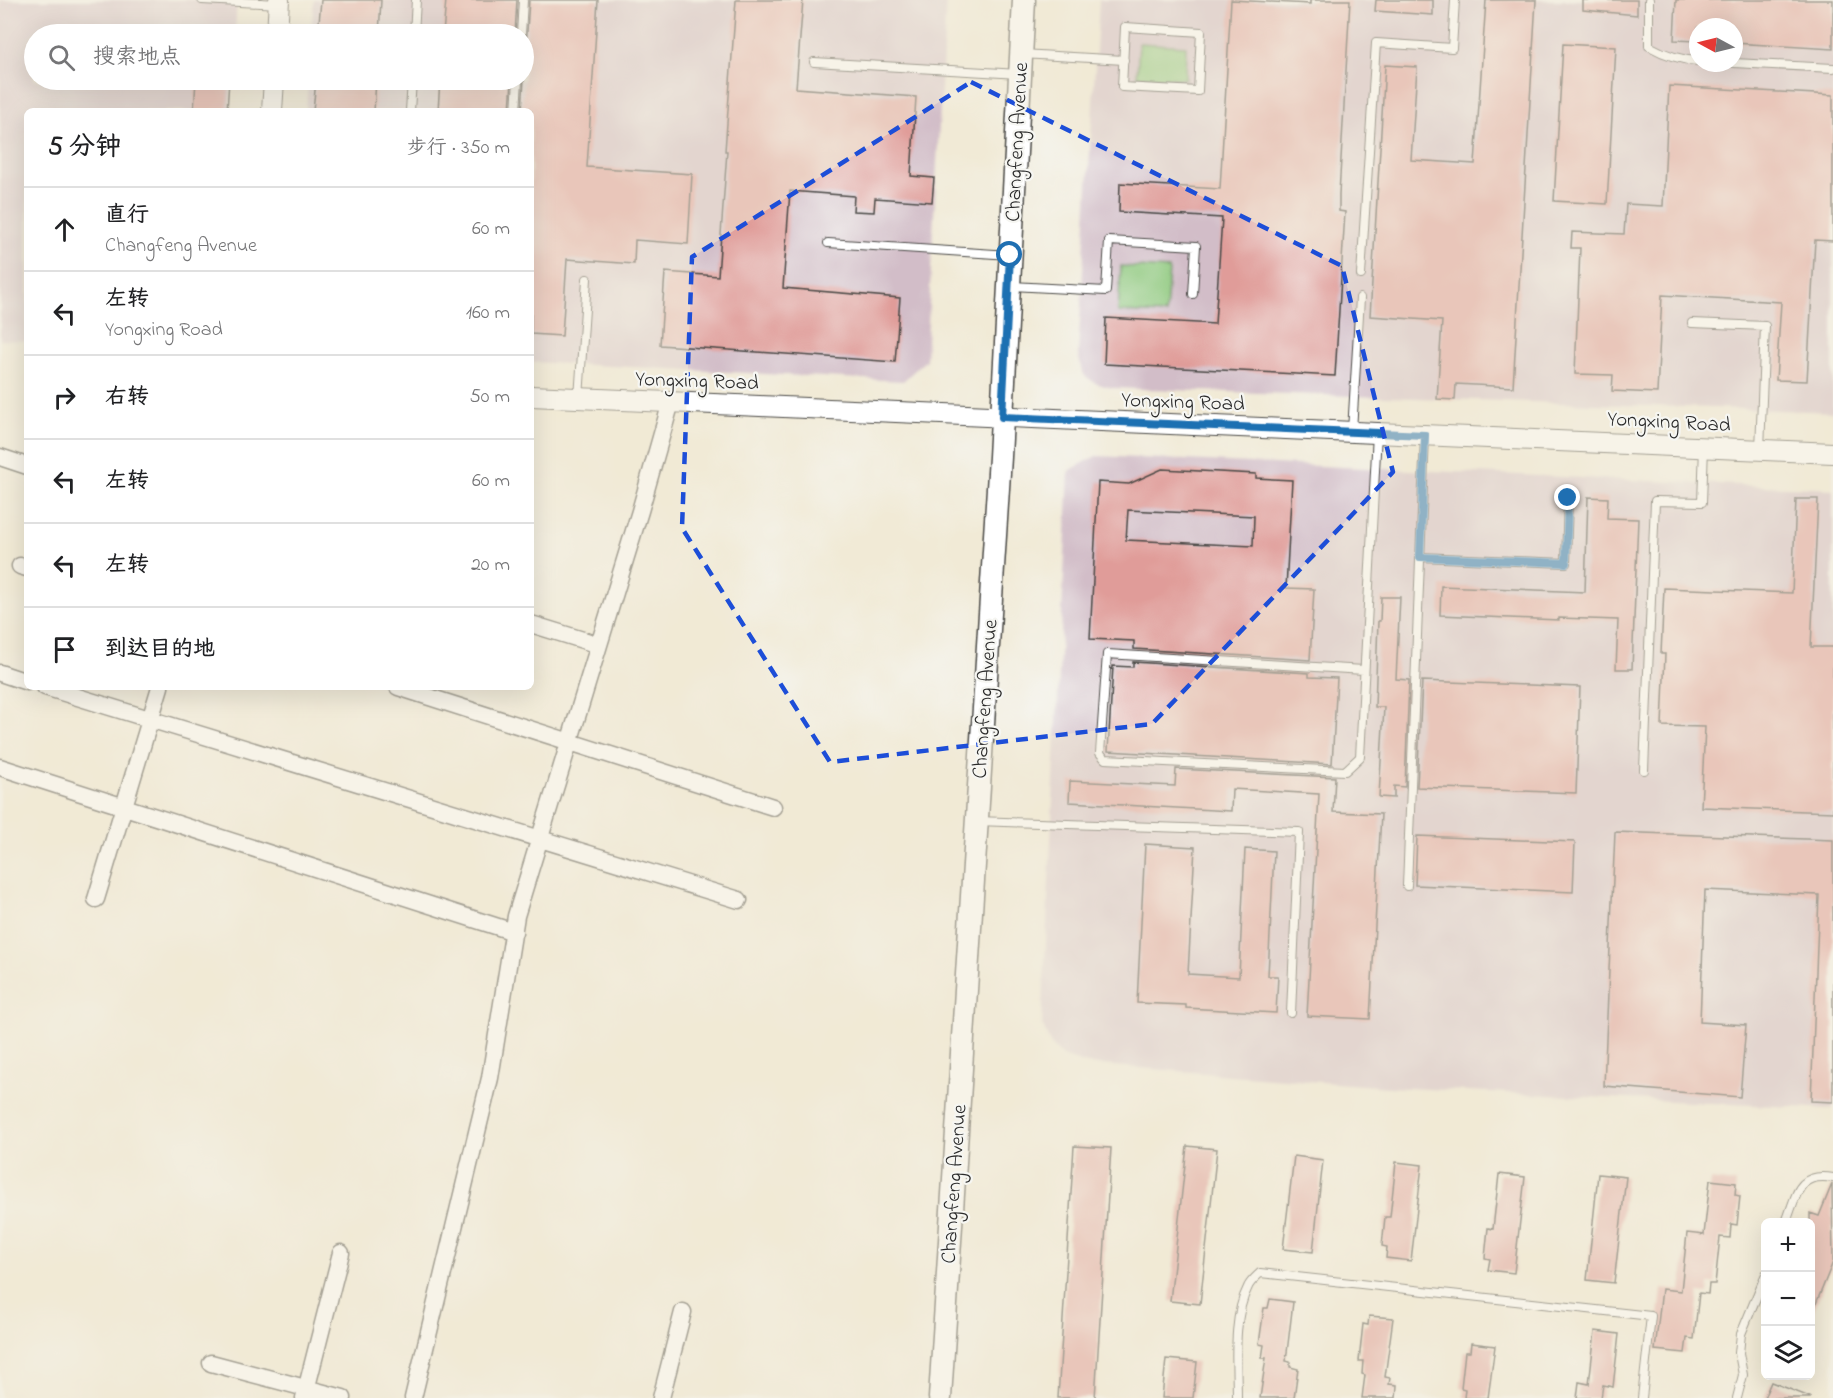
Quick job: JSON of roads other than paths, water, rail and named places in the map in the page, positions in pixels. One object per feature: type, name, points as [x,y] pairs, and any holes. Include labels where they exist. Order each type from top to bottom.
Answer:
[{"type":"main road","name":"Changfeng Avenue","points":[[940,1398],[1002,417],[1024,0]]},
{"type":"street","points":[[278,24],[279,2]]},
{"type":"street","points":[[272,108],[273,90]]},
{"type":"street","name":"Yongxing Road","points":[[534,396],[1833,453]]},
{"type":"street","points":[[413,1398],[490,1078],[516,916],[671,402]]},
{"type":"street","points":[[0,457],[24,465]]},
{"type":"street","points":[[534,625],[599,645]]},
{"type":"street","points":[[0,673],[24,681]]},
{"type":"street","points":[[55,690],[738,900]]},
{"type":"street","points":[[96,899],[159,690]]},
{"type":"street","points":[[407,690],[773,807]]},
{"type":"street","points":[[0,767],[514,932]]},
{"type":"street","points":[[305,1393],[341,1253]]},
{"type":"street","points":[[661,1398],[682,1312]]},
{"type":"street","points":[[211,1363],[305,1393],[343,1398]]},
{"type":"lane","points":[[202,0],[279,2]]},
{"type":"lane","points":[[415,24],[416,0]]},
{"type":"lane","points":[[522,24],[523,0]]},
{"type":"lane","points":[[1361,275],[1376,43],[1452,48],[1455,0]]},
{"type":"lane","points":[[1649,0],[1649,46],[1665,55],[1689,61]]},
{"type":"lane","points":[[1125,27],[1202,32],[1198,91],[1122,87],[1124,60],[1125,27]]},
{"type":"lane","points":[[814,62],[1020,64],[1124,60]]},
{"type":"lane","points":[[1743,63],[1833,68]]},
{"type":"lane","points":[[410,108],[411,90]]},
{"type":"lane","points":[[516,108],[517,90]]},
{"type":"lane","points":[[1008,285],[1106,291],[1109,241],[1196,246],[1193,294]]},
{"type":"lane","points":[[828,243],[1010,255]]},
{"type":"lane","points":[[579,399],[587,279]]},
{"type":"lane","points":[[1352,432],[1360,298]]},
{"type":"lane","points":[[1692,323],[1765,326],[1760,449]]},
{"type":"lane","points":[[1364,670],[1107,654],[1100,753],[1105,759],[1345,771],[1360,757],[1377,433]]},
{"type":"lane","points":[[1407,886],[1425,435]]},
{"type":"lane","points":[[1644,770],[1655,501],[1702,502],[1704,447]]},
{"type":"lane","points":[[1420,557],[1566,563],[1568,498]]},
{"type":"lane","points":[[976,821],[1299,832],[1291,1013]]},
{"type":"lane","points":[[1788,1218],[1800,1187],[1807,1179],[1820,1176],[1833,1178]]},
{"type":"lane","points":[[1237,1398],[1240,1307],[1249,1285],[1260,1273],[1651,1316],[1642,1398]]},
{"type":"lane","points":[[1737,1398],[1743,1375],[1739,1353],[1741,1334],[1761,1286]]}]
